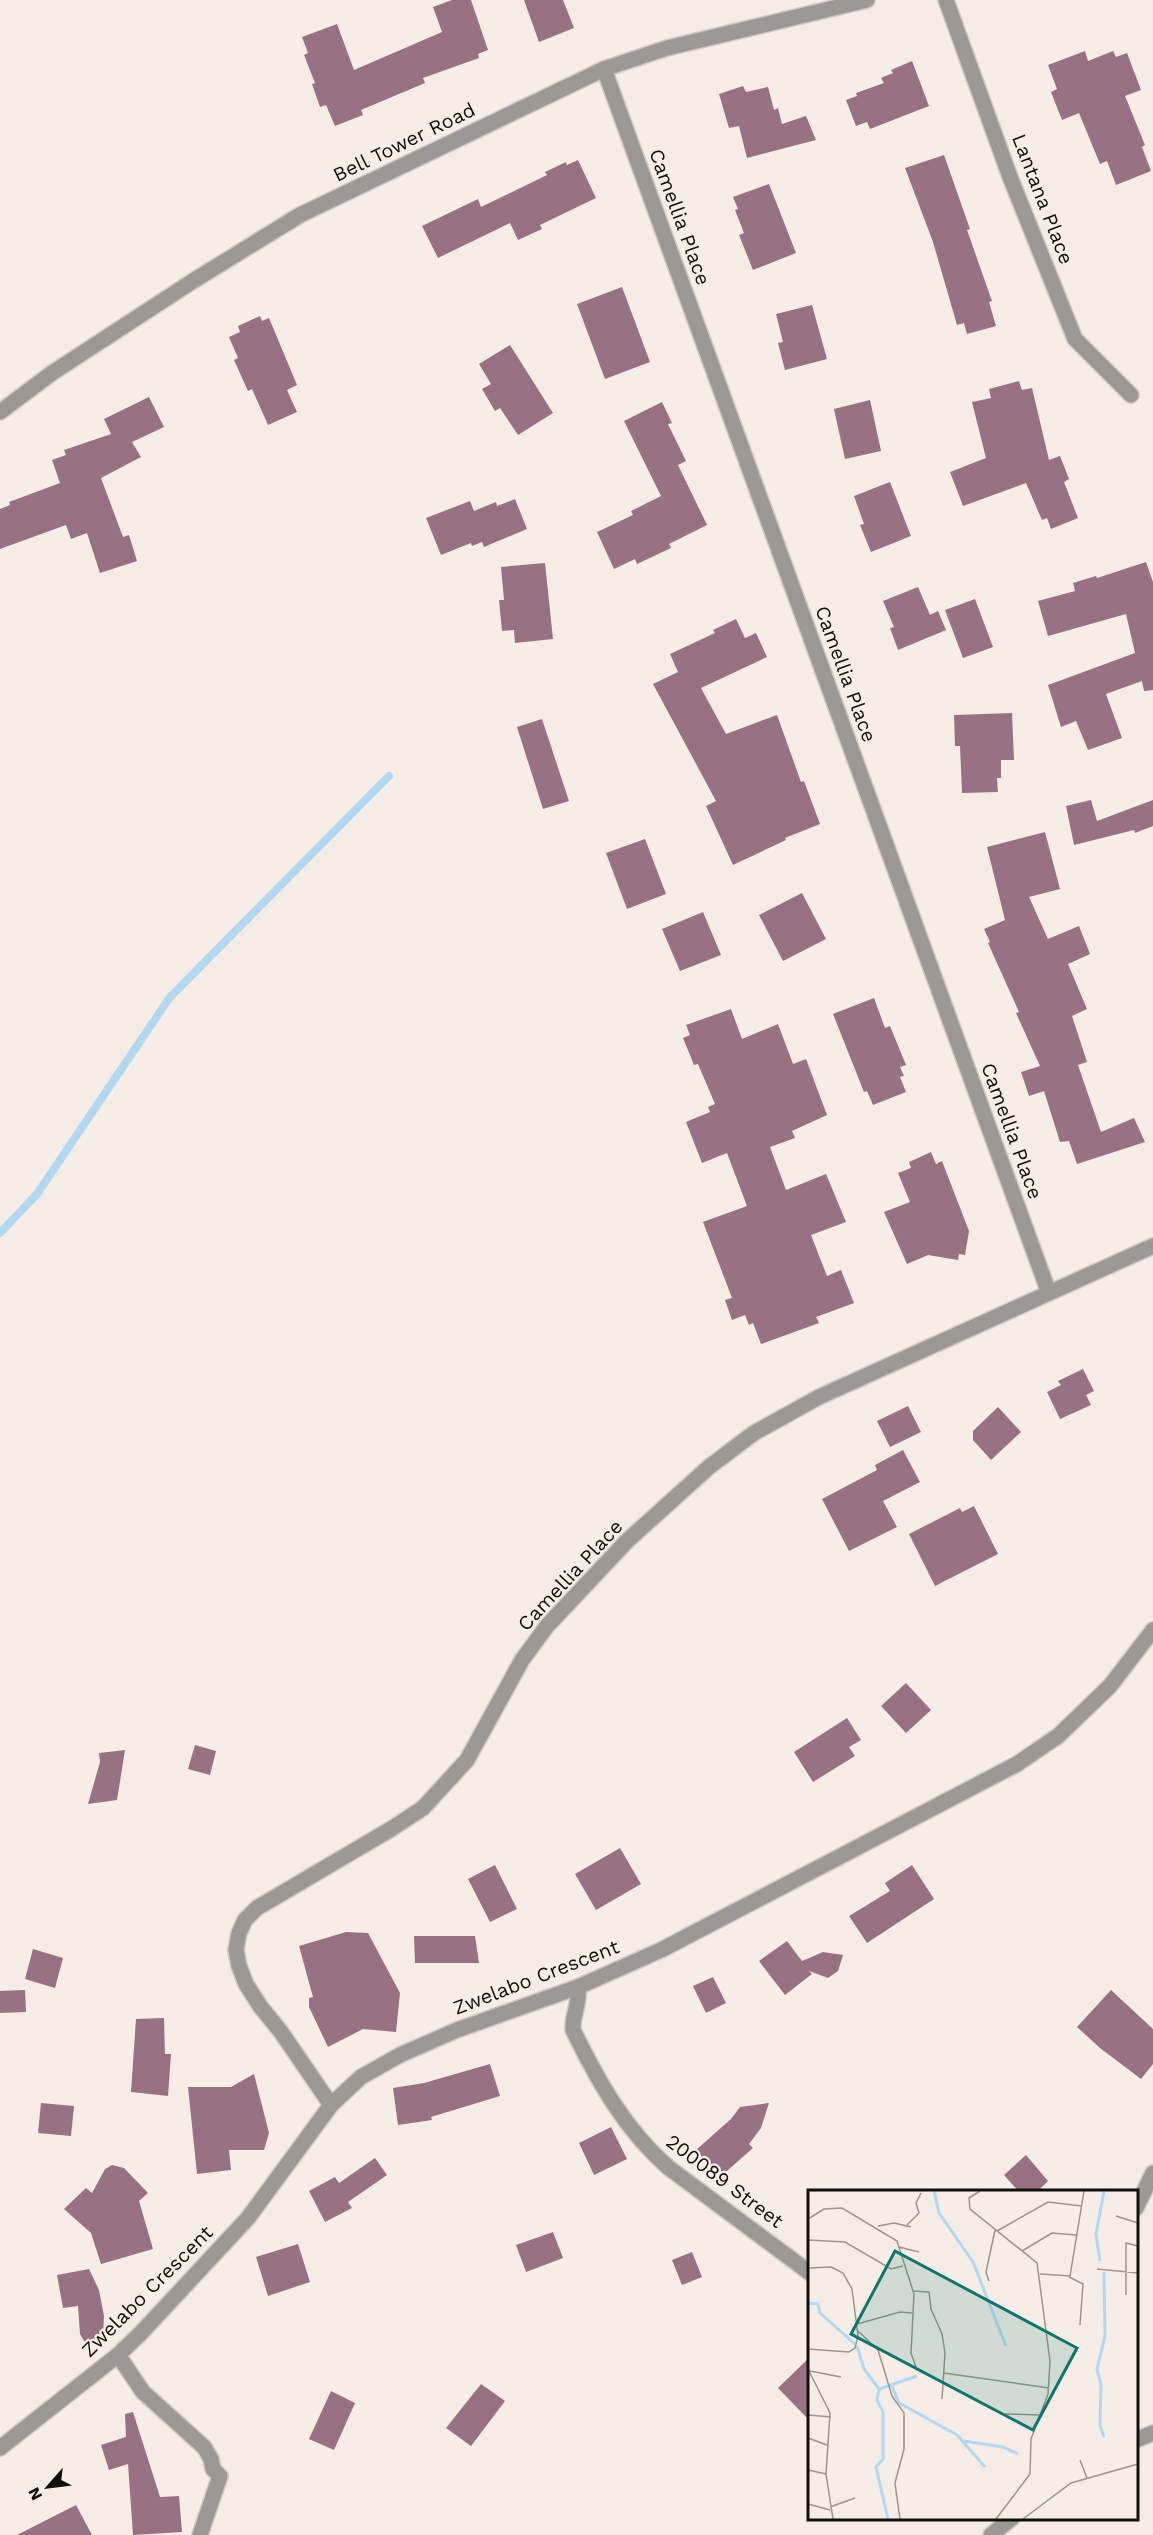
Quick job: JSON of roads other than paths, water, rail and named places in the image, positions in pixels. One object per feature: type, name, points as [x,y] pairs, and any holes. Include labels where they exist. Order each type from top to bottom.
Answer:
[{"type":"street","name":"Bell Tower Road","points":[[0,412],[52,373],[193,281],[300,215],[604,69],[667,48],[867,0]]},
{"type":"street","name":"Lantana Place","points":[[946,0],[1010,177],[1075,339],[1131,395]]},
{"type":"street","name":"Camellia Place","points":[[604,69],[1048,1293]]},
{"type":"street","name":"Camellia Place","points":[[331,2105],[246,1984],[236,1950],[245,1920],[257,1908],[423,1808],[467,1760],[522,1660],[547,1626],[627,1541],[709,1467],[754,1433],[819,1397],[1153,1246]]},
{"type":"street","name":"Zwelabo Crescent","points":[[0,2448],[118,2355],[248,2218],[331,2105],[361,2078],[400,2055],[457,2030],[578,1987],[661,1950],[1017,1764],[1058,1736],[1110,1686],[1153,1630]]},
{"type":"street","name":"200089 Street","points":[[578,1987],[579,2005],[573,2030],[606,2094],[632,2131],[649,2151],[669,2168],[808,2272]]},
{"type":"street","points":[[1138,2206],[1153,2173]]},
{"type":"street","points":[[118,2355],[143,2392],[204,2447],[211,2459],[213,2469],[220,2476],[200,2535]]},
{"type":"street","points":[[1138,2440],[1153,2433]]},
{"type":"street","points":[[991,2535],[1009,2520]]},
{"type":"waterway","points":[[0,1233],[37,1194],[170,997],[389,776]]}]
